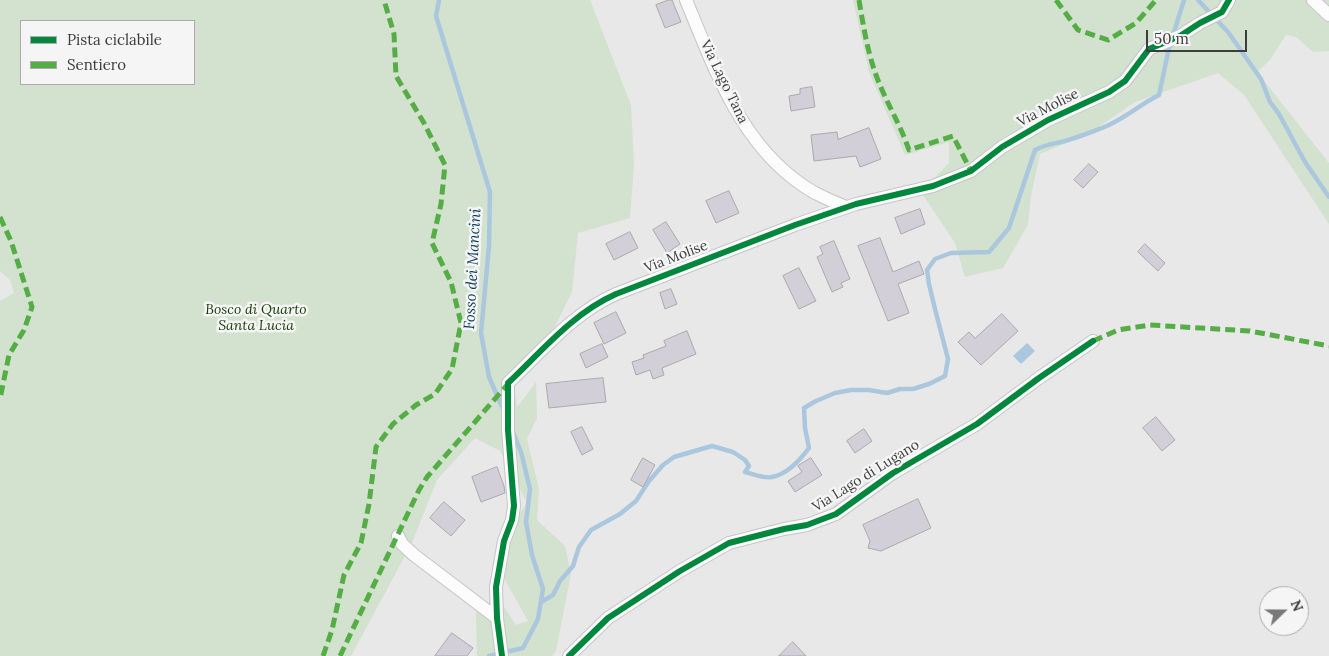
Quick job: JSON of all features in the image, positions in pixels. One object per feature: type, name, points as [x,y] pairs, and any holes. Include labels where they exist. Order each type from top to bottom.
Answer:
[{"type":"street","name":"Via Lago Tana","points":[[686,0],[713,64],[736,113],[747,130],[762,149],[791,177],[815,193],[846,207]]},
{"type":"street","name":"Via Molise","points":[[501,650],[497,618],[497,579],[504,541],[513,513],[508,430],[508,383],[576,319],[595,304],[625,290],[767,235],[846,207],[919,190],[971,171],[1010,142],[1048,120],[1109,92],[1125,81],[1149,49],[1180,36],[1222,12],[1229,0]]},
{"type":"street","points":[[1313,0],[1329,15]]},
{"type":"street","name":"Via Lago di Lugano","points":[[568,656],[608,618],[680,570],[729,544],[784,529],[807,525],[836,514],[893,474],[977,424],[1093,341]]},
{"type":"street","points":[[398,536],[402,544],[414,555],[497,618]]},
{"type":"green space","name":"Bosco di Quarto Santa Lucia","points":[[0,0],[590,0],[631,105],[634,165],[630,218],[578,233],[572,292],[546,345],[512,370],[517,407],[536,382],[537,418],[527,439],[539,489],[537,520],[565,546],[571,574],[556,651],[552,656],[477,656],[476,612],[501,602],[516,625],[528,621],[505,580],[508,530],[527,503],[500,451],[475,438],[437,480],[412,543],[351,656],[0,656],[0,301],[14,293],[10,280],[0,271]]},
{"type":"green space","points":[[853,0],[1329,0],[1329,51],[1313,52],[1296,37],[1286,35],[1270,60],[1257,72],[1329,163],[1329,224],[1244,95],[1218,73],[1135,102],[1090,133],[1040,154],[1031,196],[1028,225],[1003,268],[965,277],[955,243],[921,192],[949,163],[949,142],[905,155],[869,72]]},
{"type":"water","points":[[1027,343],[1035,351],[1021,364],[1013,356]]},
{"type":"building","points":[[672,0],[681,22],[665,28],[656,5]]},
{"type":"building","points":[[812,87],[815,107],[791,111],[789,96],[800,94],[800,89]]},
{"type":"building","points":[[869,128],[881,159],[860,167],[856,156],[814,161],[811,135],[837,132],[838,139]]},
{"type":"building","points":[[1089,164],[1098,172],[1083,188],[1074,180]]},
{"type":"building","points":[[729,191],[739,213],[716,223],[706,201]]},
{"type":"building","points":[[920,209],[925,224],[901,234],[895,218]]},
{"type":"building","points":[[666,222],[680,244],[667,253],[653,230]]},
{"type":"building","points":[[630,232],[638,248],[614,260],[606,244]]},
{"type":"building","points":[[880,238],[893,272],[919,261],[924,274],[898,284],[909,313],[888,321],[858,246]]},
{"type":"building","points":[[834,241],[850,279],[841,283],[843,287],[832,292],[817,257],[823,254],[820,247]]},
{"type":"building","points":[[1145,244],[1165,263],[1158,271],[1138,252]]},
{"type":"building","points":[[799,268],[816,301],[799,309],[783,276]]},
{"type":"building","points":[[671,289],[677,304],[665,309],[660,293]]},
{"type":"building","points":[[616,312],[626,333],[604,344],[594,323]]},
{"type":"building","points":[[1002,314],[1018,331],[981,365],[958,342],[969,332],[975,338]]},
{"type":"building","points":[[687,331],[696,354],[662,368],[664,375],[653,379],[650,370],[636,375],[632,362],[644,358],[643,355],[666,346],[664,341]]},
{"type":"building","points":[[602,344],[608,357],[586,368],[580,354]]},
{"type":"building","points":[[603,378],[606,402],[549,408],[546,384]]},
{"type":"building","points":[[1156,417],[1175,440],[1162,451],[1143,428]]},
{"type":"building","points":[[582,427],[593,449],[582,455],[571,432]]},
{"type":"building","points":[[864,429],[872,441],[855,453],[847,441]]},
{"type":"building","points":[[643,458],[655,465],[643,487],[631,480]]},
{"type":"building","points":[[811,458],[822,475],[795,492],[788,481],[802,472],[798,466]]},
{"type":"building","points":[[497,467],[505,493],[481,502],[472,477]]},
{"type":"building","points":[[918,499],[931,528],[881,551],[868,548],[870,541],[863,525]]},
{"type":"building","points":[[444,502],[465,520],[451,536],[430,518]]},
{"type":"building","points":[[452,633],[473,648],[467,656],[435,656]]},
{"type":"building","points":[[793,642],[806,656],[779,656]]},
{"type":"waterway","name":"Fosso dei Mancini","points":[[439,0],[436,16],[490,192],[489,246],[481,333],[489,377],[504,411]]},
{"type":"waterway","points":[[541,602],[553,595],[560,581],[573,566],[579,547],[591,530],[620,514],[636,501],[649,481],[663,465],[674,457],[712,446],[733,452],[745,460],[749,466],[745,472],[772,477],[783,473],[793,466],[809,448],[804,408],[835,393],[851,390],[887,393],[900,389],[913,389],[945,376],[948,359],[927,270],[935,259],[951,253],[989,252],[1009,228],[1035,150],[1076,138],[1110,125],[1159,95],[1169,48],[1184,0]]},
{"type":"waterway","points":[[1198,0],[1228,32],[1261,79],[1270,102],[1279,114],[1305,162],[1329,197]]},
{"type":"waterway","name":"Fosso dei Mancini","points":[[489,656],[523,648],[538,619],[543,589],[532,555],[526,522],[530,489],[521,452],[513,432]]},
{"type":"marked path","points":[[323,656],[332,630],[344,575],[361,543],[369,504],[376,447],[393,424],[416,405],[435,394],[452,369],[461,323],[451,282],[432,243],[441,204],[445,165],[424,123],[396,76],[394,34],[384,0]]},
{"type":"marked path","points":[[859,0],[867,45],[875,72],[909,150],[953,136],[971,171]]},
{"type":"marked path","points":[[1056,0],[1078,30],[1108,40],[1136,23],[1156,0]]},
{"type":"marked path","points":[[0,217],[11,241],[32,307],[24,330],[9,355],[0,399]]},
{"type":"marked path","points":[[1093,341],[1118,330],[1150,325],[1250,331],[1329,346]]},
{"type":"marked path","points":[[340,656],[419,490],[427,477],[508,384]]},
{"type":"cycle path","points":[[502,656],[497,618],[496,587],[504,541],[512,520],[514,506],[508,430],[508,383],[572,322],[600,302],[616,294],[795,225],[856,204],[933,186],[971,171],[1002,147],[1048,120],[1109,92],[1125,81],[1149,49],[1180,36],[1222,12],[1229,0]]},
{"type":"cycle path","points":[[569,656],[608,618],[680,571],[729,543],[807,525],[836,514],[893,473],[977,424],[1093,341]]}]
